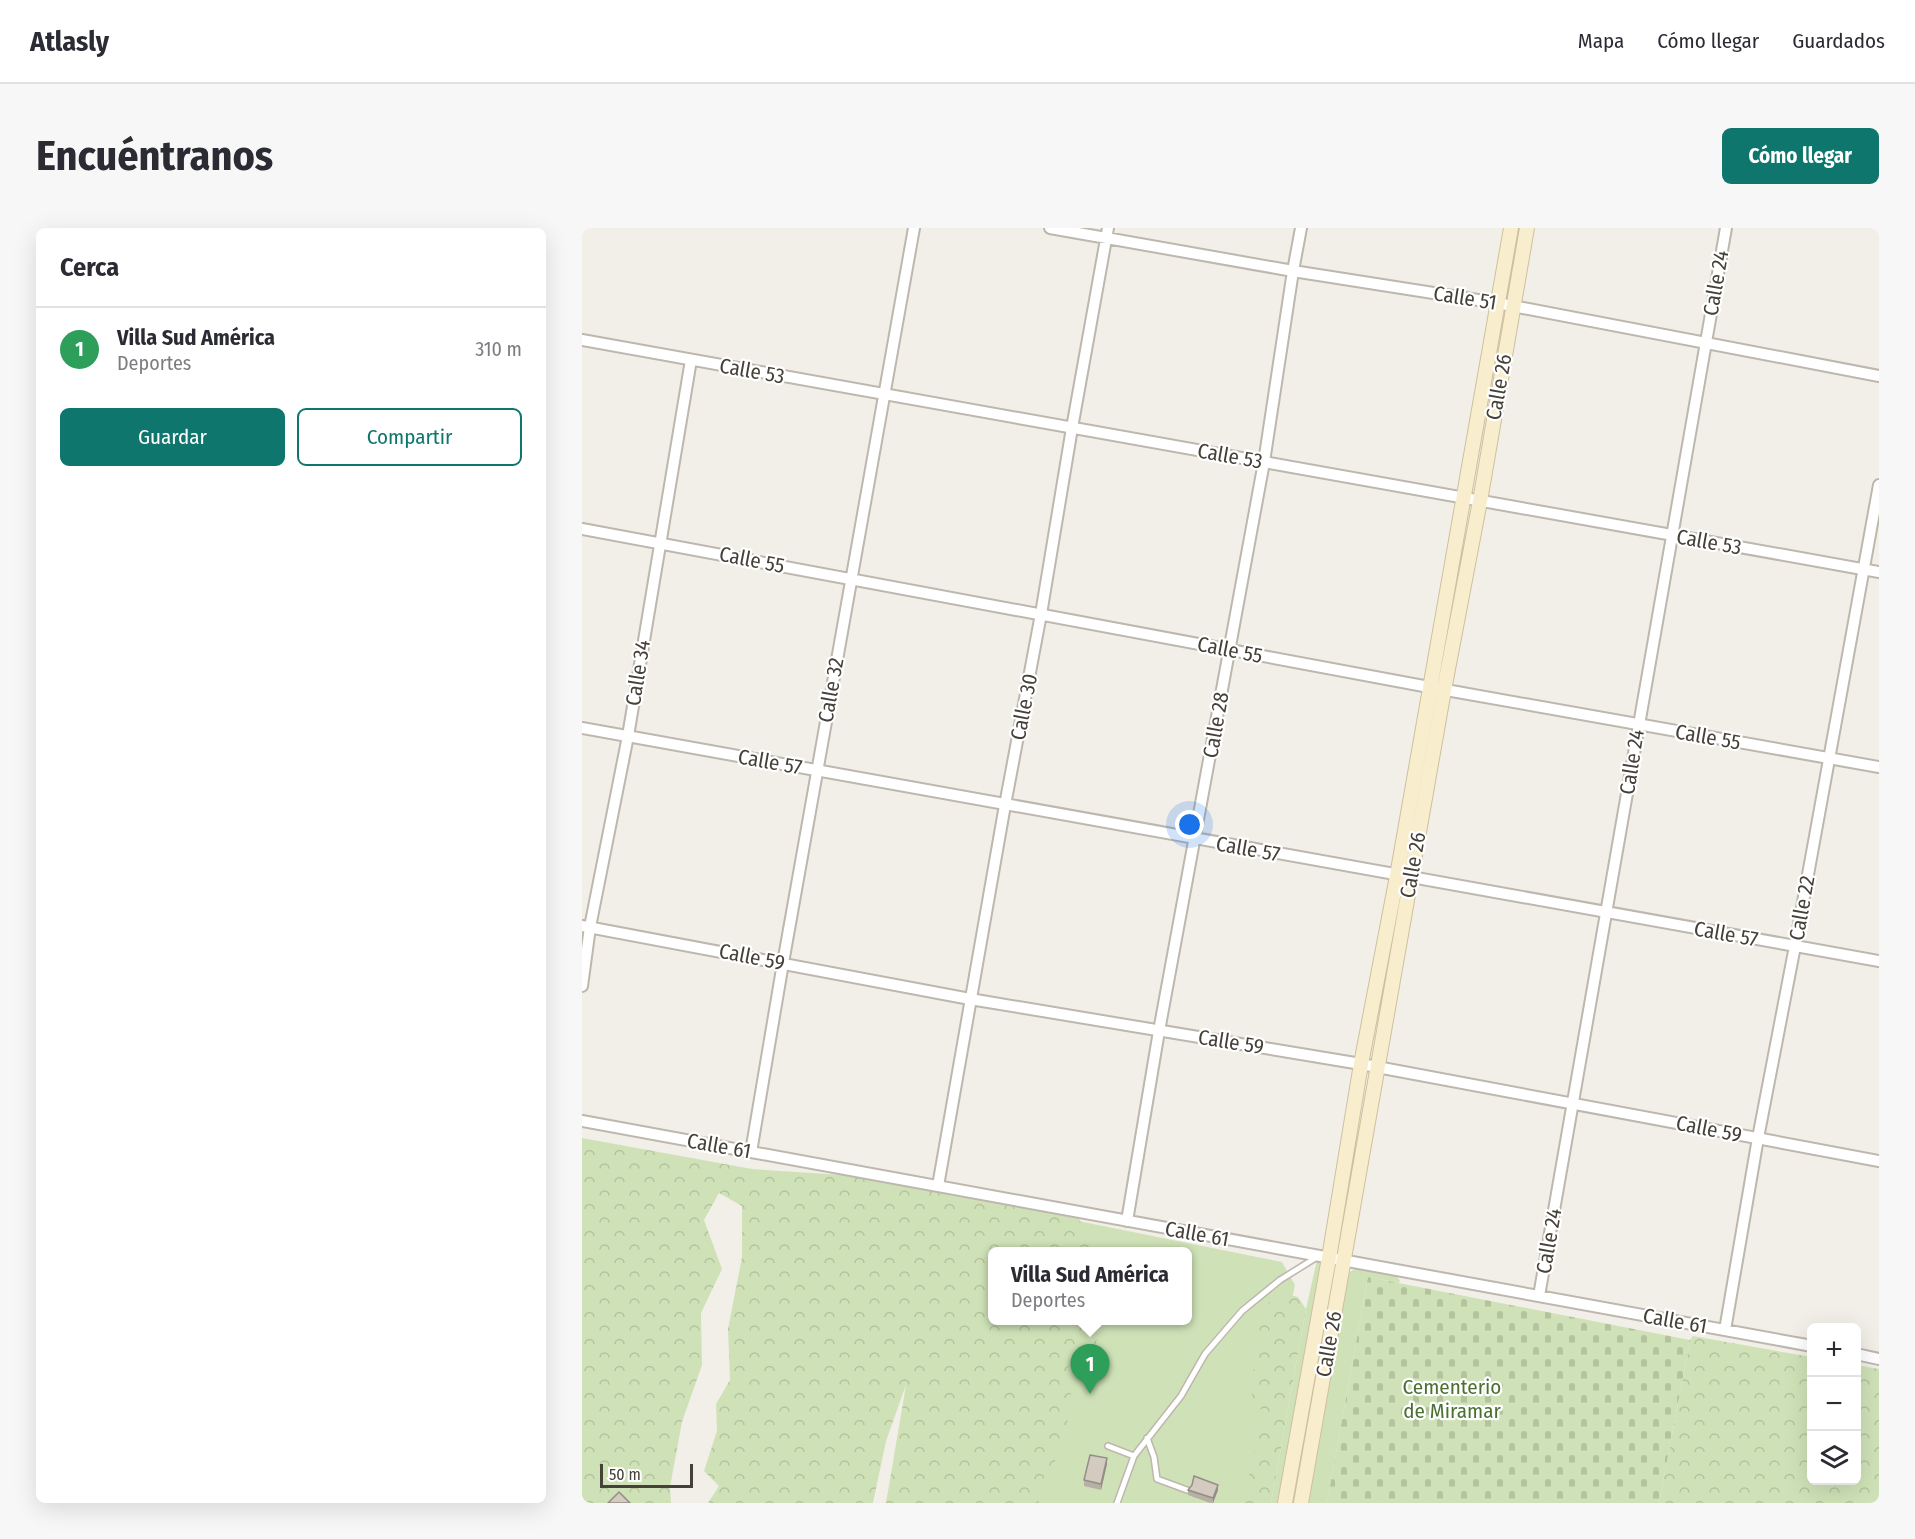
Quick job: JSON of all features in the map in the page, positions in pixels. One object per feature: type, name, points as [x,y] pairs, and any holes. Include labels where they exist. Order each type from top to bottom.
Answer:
[{"type":"main road","name":"Calle 26","points":[[1301,1503],[1377,1067],[1429,687],[1511,228]]},
{"type":"main road","name":"Calle 26","points":[[1285,1503],[1324,1257],[1361,1064],[1444,690],[1480,501],[1527,228]]},
{"type":"street","name":"Calle 32","points":[[752,1152],[783,963],[914,228]]},
{"type":"street","name":"Calle 51","points":[[1050,228],[1107,233],[1293,271],[1497,303],[1879,376]]},
{"type":"street","name":"Calle 28","points":[[1127,1221],[1159,1030],[1264,462],[1301,228]]},
{"type":"street","name":"Calle 24","points":[[1539,1296],[1726,228]]},
{"type":"street","name":"Calle 30","points":[[938,1186],[1107,233]]},
{"type":"street","name":"Calle 53","points":[[582,340],[1879,572]]},
{"type":"street","name":"Calle 34","points":[[582,986],[586,926],[628,736],[690,360]]},
{"type":"street","name":"Calle 22","points":[[1725,1330],[1758,1138],[1879,485]]},
{"type":"street","name":"Calle 55","points":[[582,529],[1444,690],[1879,767]]},
{"type":"street","name":"Calle 57","points":[[582,728],[1879,962]]},
{"type":"street","name":"Calle 59","points":[[586,926],[970,999],[1361,1064],[1879,1161]]},
{"type":"street","name":"Calle 61","points":[[582,1121],[1807,1345]]},
{"type":"street","points":[[1861,1355],[1879,1359]]},
{"type":"lane","points":[[1117,1503],[1134,1456],[1181,1396],[1205,1354],[1242,1311],[1280,1280],[1324,1257]]},
{"type":"lane","points":[[1147,1438],[1154,1457],[1157,1479],[1187,1490]]},
{"type":"lane","points":[[1108,1446],[1134,1456]]},
{"type":"green space","points":[[582,1138],[752,1169],[872,1177],[954,1196],[1076,1214],[1096,1247],[988,1247],[988,1325],[1101,1325],[1094,1350],[1067,1368],[1072,1401],[1060,1454],[1039,1485],[1039,1503],[886,1503],[906,1385],[886,1441],[873,1503],[708,1503],[719,1486],[704,1471],[717,1431],[716,1404],[730,1380],[728,1329],[742,1257],[742,1206],[719,1193],[704,1220],[722,1269],[701,1313],[702,1365],[682,1422],[670,1487],[671,1503],[582,1503]]},
{"type":"green space","points":[[954,1196],[1282,1262],[1295,1285],[1246,1503],[886,1503]]},
{"type":"green space","points":[[1317,1260],[1321,1261],[1320,1275],[1279,1503],[1271,1503],[1306,1309]]},
{"type":"green space","points":[[1356,1268],[1396,1275],[1400,1281],[1399,1283],[1368,1277],[1327,1503],[1307,1503],[1347,1278]]},
{"type":"green space","name":"Cementerio de Miramar","points":[[1368,1277],[1690,1340],[1659,1503],[1327,1503]]},
{"type":"green space","points":[[1283,1293],[1298,1297],[1306,1309],[1271,1503],[1243,1503],[1263,1412],[1252,1398],[1257,1319],[1269,1302]]},
{"type":"green space","points":[[1693,1336],[1807,1356],[1807,1485],[1861,1485],[1861,1366],[1879,1369],[1879,1503],[1659,1503],[1690,1340]]},
{"type":"building","points":[[1090,1455],[1107,1458],[1101,1484],[1084,1480]]},
{"type":"building","points":[[1194,1476],[1218,1485],[1213,1498],[1188,1490]]},
{"type":"building","points":[[619,1492],[630,1503],[608,1503]]},
{"type":"place","name":"Villa Sud América","points":[[1090,1394]]}]
